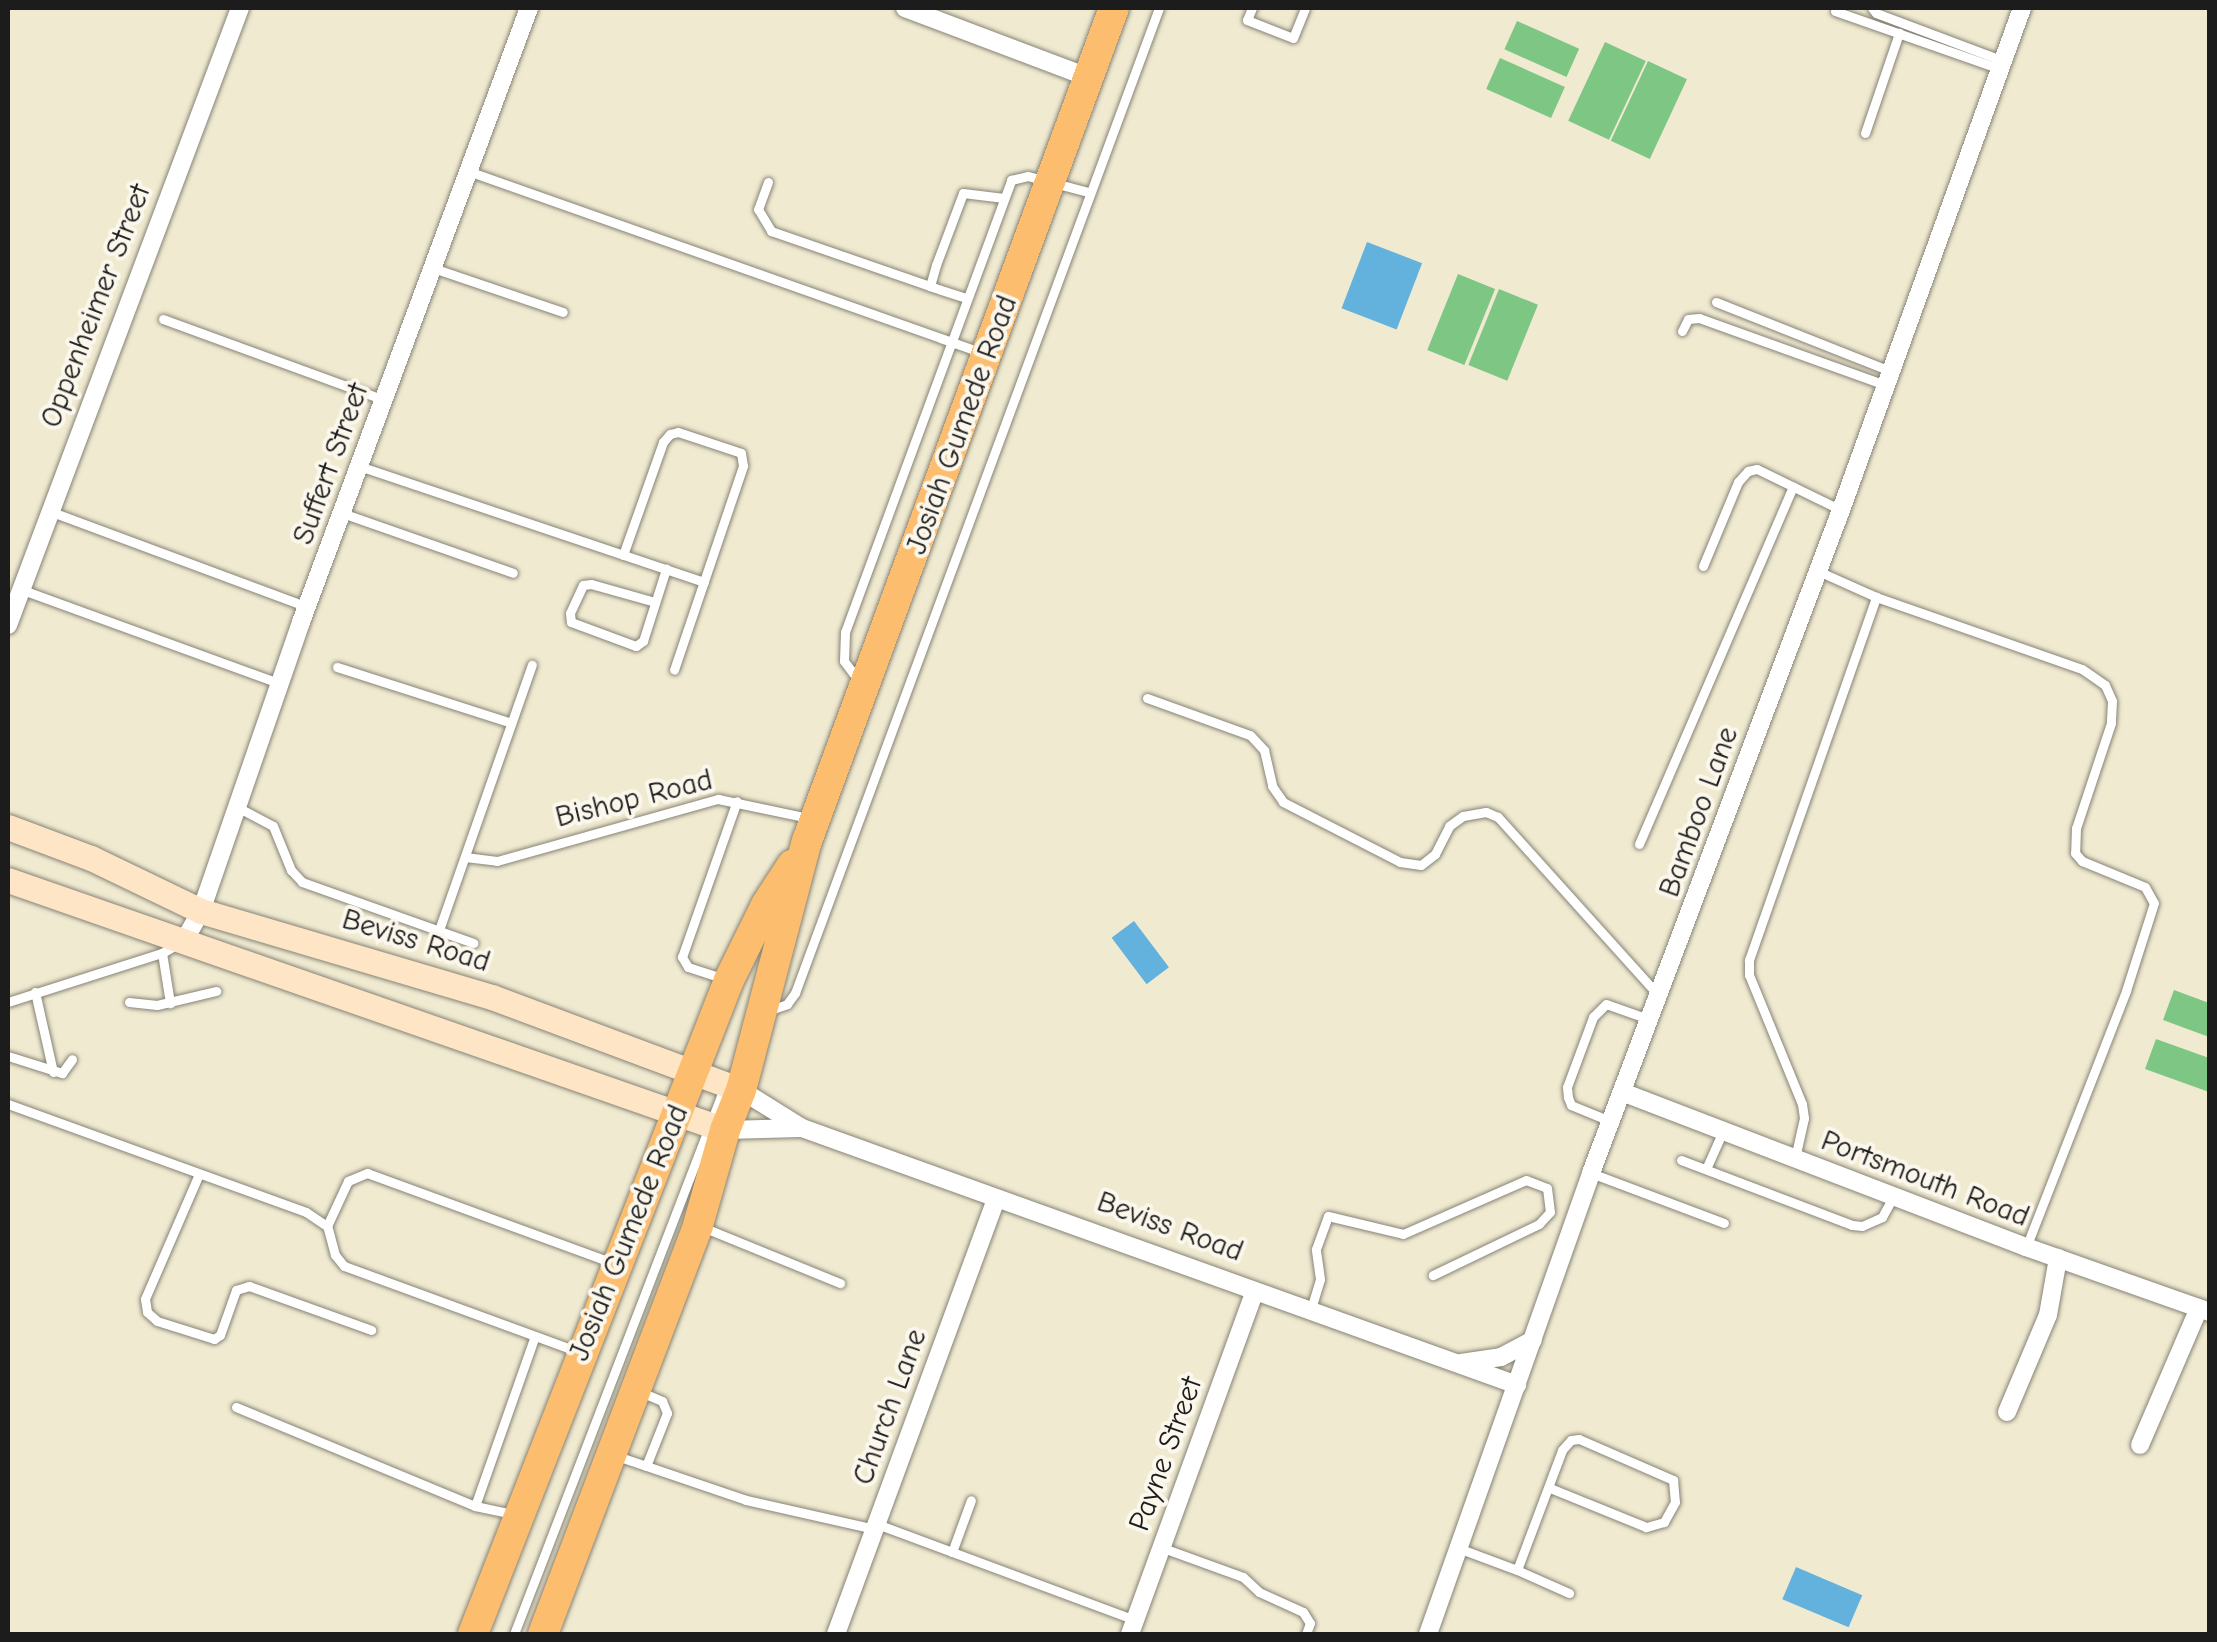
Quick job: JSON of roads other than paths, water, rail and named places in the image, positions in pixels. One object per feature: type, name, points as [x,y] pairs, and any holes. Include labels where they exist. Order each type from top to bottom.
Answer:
[{"type":"main road","name":"Josiah Gumede Road","points":[[544,1634],[698,1225],[718,1127],[762,1012],[811,830],[867,688],[1114,8]]},
{"type":"main road","name":"Beviss Road","points":[[8,827],[91,858],[202,911],[492,997],[733,1088]]},
{"type":"main road","name":"Josiah Gumede Road","points":[[473,1634],[580,1352],[729,980],[766,904],[811,830]]},
{"type":"main road","name":"Beviss Road","points":[[8,880],[185,938],[718,1127]]},
{"type":"street","name":"Oppenheimer Street","points":[[8,625],[240,8]]},
{"type":"street","name":"Suffert Street","points":[[185,938],[202,911],[307,606],[529,8]]},
{"type":"street","points":[[905,8],[1088,76]]},
{"type":"street","name":"Bamboo Lane","points":[[1428,1634],[1590,1173],[1660,998],[1841,510],[2022,8]]},
{"type":"street","name":"Beviss Road","points":[[733,1088],[802,1128],[1516,1385]]},
{"type":"street","name":"Portsmouth Road","points":[[1622,1092],[2026,1247],[2204,1310]]},
{"type":"street","name":"Beviss Road","points":[[718,1127],[802,1128]]},
{"type":"street","name":"Church Lane","points":[[836,1634],[996,1199]]},
{"type":"street","points":[[2007,1412],[2048,1315],[2058,1258]]},
{"type":"street","name":"Payne Street","points":[[1132,1627],[1254,1292]]},
{"type":"street","points":[[2140,1445],[2204,1310]]},
{"type":"street","points":[[1455,1364],[1501,1357],[1533,1340]]},
{"type":"lane","points":[[762,1012],[787,1004],[794,993],[1159,8]]},
{"type":"lane","points":[[1252,8],[1247,20],[1293,38],[1304,8]]},
{"type":"lane","points":[[1872,8],[2002,65]]},
{"type":"lane","points":[[1835,11],[2002,65]]},
{"type":"lane","points":[[1865,133],[1899,34]]},
{"type":"lane","points":[[468,172],[988,355]]},
{"type":"lane","points":[[867,688],[844,661],[846,632],[1002,198],[1016,176],[1051,180],[1088,192]]},
{"type":"lane","points":[[768,182],[759,217],[771,231],[966,298]]},
{"type":"lane","points":[[930,286],[964,193],[1002,198]]},
{"type":"lane","points":[[433,268],[563,312]]},
{"type":"lane","points":[[1716,302],[1888,378]]},
{"type":"lane","points":[[1682,331],[1688,319],[1699,318],[1888,378]]},
{"type":"lane","points":[[163,319],[384,400]]},
{"type":"lane","points":[[623,555],[663,442],[670,434],[678,432],[736,448],[742,466],[674,670]]},
{"type":"lane","points":[[359,466],[704,582]]},
{"type":"lane","points":[[1703,566],[1743,475],[1756,469],[1841,510]]},
{"type":"lane","points":[[1640,844],[1793,487]]},
{"type":"lane","points":[[48,511],[307,606]]},
{"type":"lane","points":[[342,513],[513,573]]},
{"type":"lane","points":[[655,602],[591,584],[583,586],[570,613],[571,622],[636,646],[642,640],[655,602],[666,569]]},
{"type":"lane","points":[[1818,571],[1876,596],[2082,669],[2105,686],[2112,700],[2111,723],[2076,828],[2076,853],[2082,861],[2145,887],[2154,903],[2126,992],[2026,1247]]},
{"type":"lane","points":[[20,589],[280,684]]},
{"type":"lane","points":[[1795,1158],[1804,1118],[1802,1104],[1749,975],[1748,960],[1876,596]]},
{"type":"lane","points":[[439,930],[532,665]]},
{"type":"lane","points":[[337,667],[511,723]]},
{"type":"lane","points":[[1147,698],[1250,735],[1264,750],[1272,786],[1283,802],[1400,862],[1421,865],[1435,854],[1449,826],[1463,816],[1486,812],[1498,817],[1660,998]]},
{"type":"lane","name":"Bishop Road","points":[[464,857],[496,860],[718,799],[736,800],[811,830]]},
{"type":"lane","points":[[729,980],[688,967],[682,956],[736,800]]},
{"type":"lane","points":[[239,808],[272,826],[291,870],[302,882],[473,943]]},
{"type":"lane","points":[[8,1002],[162,953],[185,938]]},
{"type":"lane","points":[[162,953],[170,1003]]},
{"type":"lane","points":[[130,1002],[170,1003],[216,991]]},
{"type":"lane","points":[[35,992],[53,1072]]},
{"type":"lane","points":[[1610,1121],[1571,1105],[1568,1097],[1567,1087],[1593,1017],[1606,1004],[1651,1020]]},
{"type":"lane","points":[[8,1056],[62,1073],[72,1059]]},
{"type":"lane","points":[[8,1104],[306,1212],[326,1226],[335,1256],[344,1266],[580,1352]]},
{"type":"lane","points":[[514,1634],[718,1127]]},
{"type":"lane","points":[[1706,1168],[1723,1131]]},
{"type":"lane","points":[[1681,1160],[1862,1226],[1882,1217],[1894,1196]]},
{"type":"lane","points":[[326,1226],[348,1181],[368,1173],[616,1264]]},
{"type":"lane","points":[[1590,1173],[1724,1223]]},
{"type":"lane","points":[[198,1174],[145,1300],[147,1312],[157,1321],[214,1339],[220,1336],[236,1290],[249,1286],[371,1330]]},
{"type":"lane","points":[[1310,1312],[1320,1279],[1316,1248],[1328,1216],[1338,1215],[1403,1234],[1526,1180],[1547,1188],[1550,1212],[1540,1224],[1434,1276]]},
{"type":"lane","points":[[698,1225],[840,1283]]},
{"type":"lane","points":[[475,1506],[535,1336]]},
{"type":"lane","points":[[636,1390],[666,1406],[646,1466]]},
{"type":"lane","points":[[236,1407],[475,1506],[520,1516]]},
{"type":"lane","points":[[1517,1570],[1562,1450],[1579,1439],[1674,1480],[1675,1502],[1664,1522],[1646,1527],[1550,1488]]},
{"type":"lane","points":[[612,1454],[746,1500],[876,1526],[952,1552],[1132,1627]]},
{"type":"lane","points":[[952,1552],[972,1500]]},
{"type":"lane","points":[[1161,1548],[1243,1577],[1258,1592],[1303,1612],[1310,1623],[1306,1634]]},
{"type":"lane","points":[[1458,1548],[1569,1593]]},
{"type":"water","points":[[1367,242],[1422,263],[1397,329],[1342,308]]},
{"type":"water","points":[[1134,921],[1169,967],[1147,984],[1112,938]]},
{"type":"water","points":[[1796,1567],[1862,1595],[1849,1627],[1782,1599]]}]
